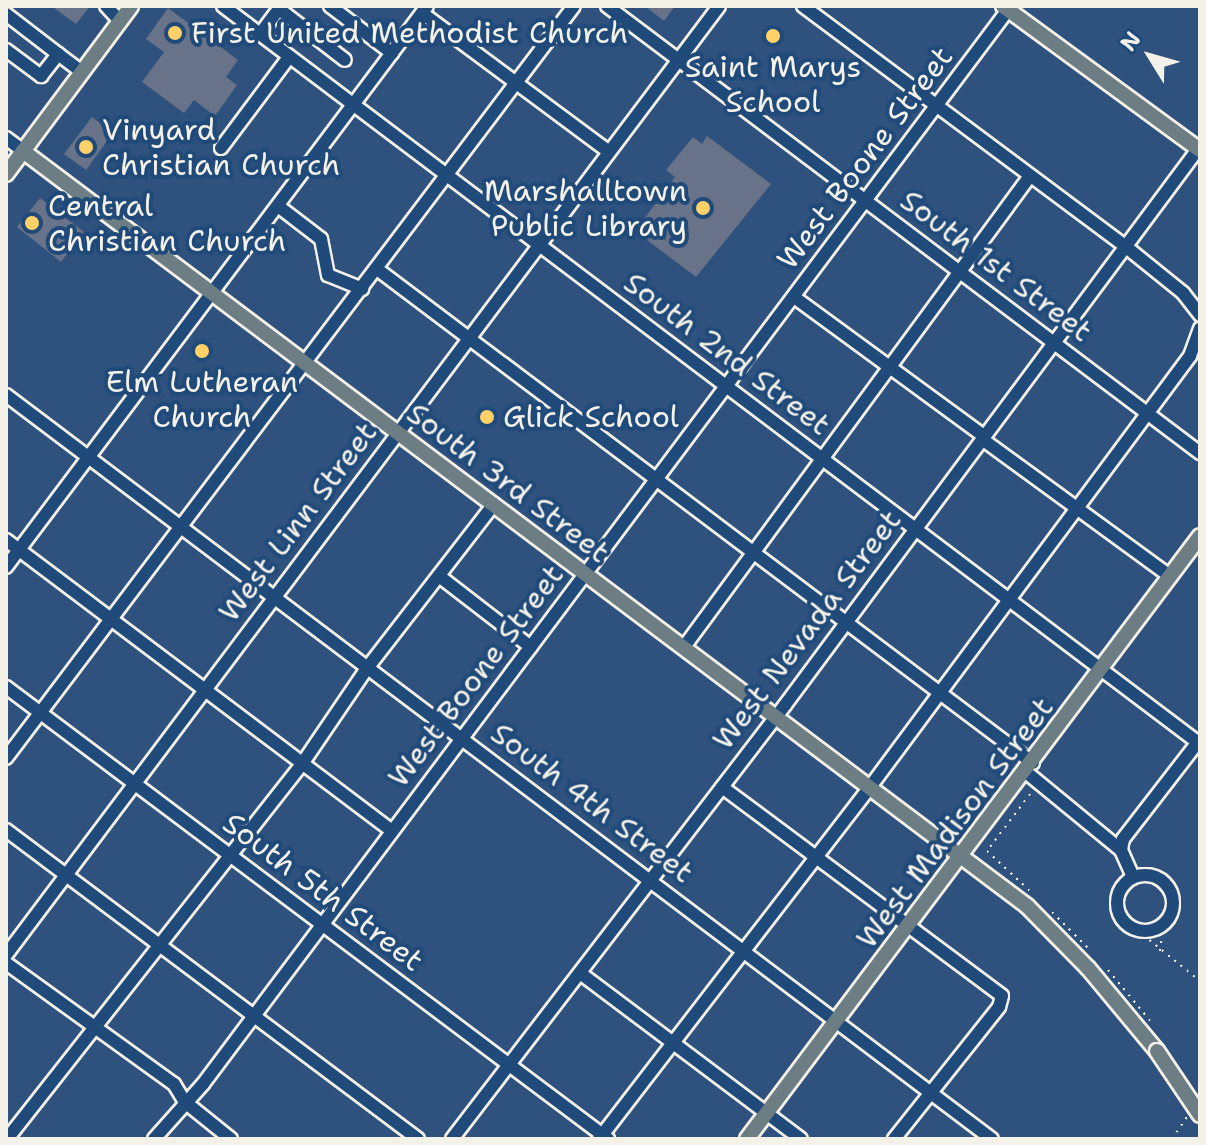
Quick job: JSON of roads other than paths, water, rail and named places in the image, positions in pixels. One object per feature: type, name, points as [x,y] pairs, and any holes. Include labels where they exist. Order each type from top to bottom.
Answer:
[{"type":"main road","points":[[6,174],[131,6]]},
{"type":"main road","points":[[1005,8],[1199,150]]},
{"type":"main road","name":"South 3rd Street","points":[[23,151],[1027,906],[1088,968],[1157,1051],[1200,1115]]},
{"type":"main road","name":"West Madison Street","points":[[747,1139],[1029,768],[1200,536]]},
{"type":"street","points":[[106,6],[120,21]]},
{"type":"street","name":"South 2nd Street","points":[[223,6],[1199,743]]},
{"type":"street","points":[[330,6],[392,53]]},
{"type":"street","points":[[6,758],[574,6]]},
{"type":"street","name":"South 1st Street","points":[[607,6],[1200,453]]},
{"type":"street","name":"West Linn Street","points":[[6,955],[719,6]]},
{"type":"street","points":[[803,6],[1125,246],[1183,293],[1200,315]]},
{"type":"street","points":[[260,34],[280,7],[345,60]]},
{"type":"street","name":"West Boone Street","points":[[154,1139],[253,1015],[587,574],[936,107],[1005,8]]},
{"type":"street","points":[[6,567],[424,10],[609,152]]},
{"type":"street","points":[[6,14],[82,72]]},
{"type":"street","points":[[6,50],[41,76],[58,54]]},
{"type":"street","points":[[221,148],[289,57]]},
{"type":"street","points":[[6,138],[23,151]]},
{"type":"street","name":"West Nevada Street","points":[[452,1139],[776,716],[1199,150]]},
{"type":"street","points":[[684,647],[1030,176]]},
{"type":"street","points":[[278,206],[321,239],[328,275],[362,289]]},
{"type":"street","points":[[377,269],[939,693],[1121,850],[1133,877]]},
{"type":"street","points":[[794,297],[891,365],[1075,508],[1170,576]]},
{"type":"street","points":[[603,1138],[870,787],[1190,356],[1200,329]]},
{"type":"street","name":"South 4th Street","points":[[6,395],[992,1139]]},
{"type":"street","points":[[7,1139],[92,1025],[302,764],[368,667],[494,504]]},
{"type":"street","points":[[6,540],[392,831]]},
{"type":"street","points":[[439,576],[531,647]]},
{"type":"street","name":"South 5th Street","points":[[6,687],[603,1138]]},
{"type":"street","points":[[1121,850],[1123,839],[1199,743]]},
{"type":"street","points":[[722,787],[1002,996],[999,1007],[894,1139]]},
{"type":"street","points":[[6,830],[418,1139]]},
{"type":"street","points":[[1133,877],[1159,878],[1169,888],[1171,914],[1163,925],[1137,930],[1118,911],[1123,886],[1133,877]]},
{"type":"street","points":[[6,963],[174,1084],[185,1102],[231,1139]]},
{"type":"street","points":[[580,973],[801,1139]]},
{"type":"place","name":"First United Methodist Church","points":[[175,33]]},
{"type":"place","name":"Saint Marys School","points":[[773,36]]},
{"type":"place","name":"Vinyard Christian Church","points":[[86,147]]},
{"type":"place","name":"Marshalltown Public Library","points":[[703,208]]},
{"type":"place","name":"Central Christian Church","points":[[32,223]]},
{"type":"place","name":"Elm Lutheran Church","points":[[202,351]]},
{"type":"place","name":"Glick School","points":[[487,417]]}]
